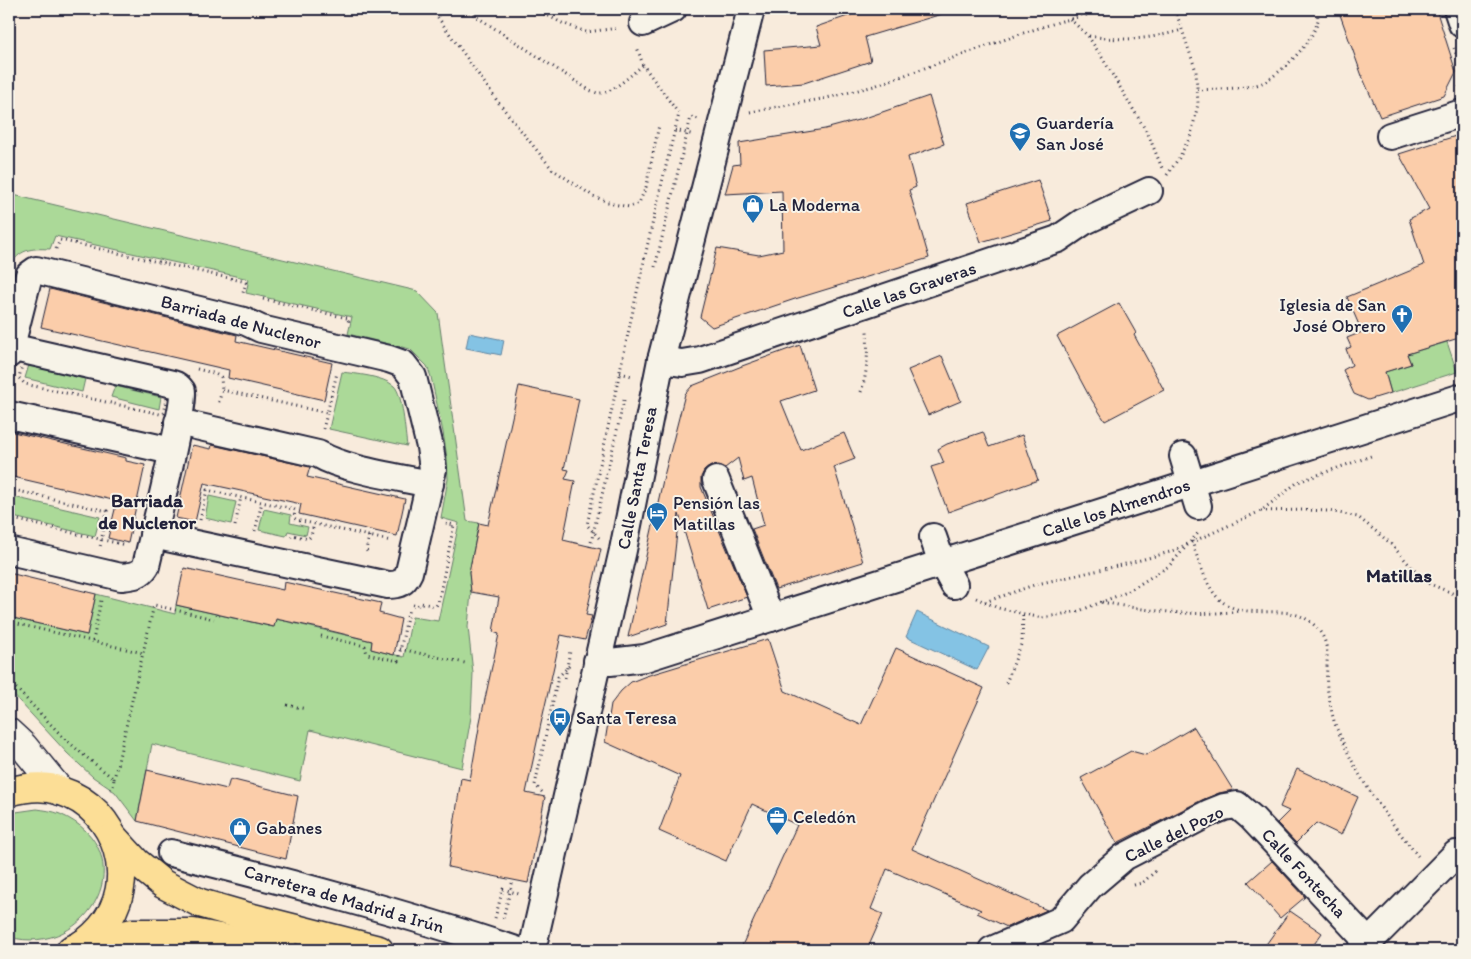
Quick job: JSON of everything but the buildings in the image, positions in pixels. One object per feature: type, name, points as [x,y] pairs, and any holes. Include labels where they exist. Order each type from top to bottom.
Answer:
[{"type":"highway","points":[[9,792],[23,788],[42,787],[60,791],[82,801],[92,808],[104,821],[114,837],[136,862],[163,884],[200,903],[379,950]]},
{"type":"highway","points":[[76,948],[105,923],[113,910],[118,896],[121,866],[114,837]]},
{"type":"highway","points":[[76,948],[133,933],[193,933],[283,950]]},
{"type":"main road","points":[[9,733],[23,746],[60,791]]},
{"type":"street","points":[[636,25],[673,9]]},
{"type":"street","name":"Calle Santa Teresa","points":[[532,950],[623,550],[661,360],[751,9]]},
{"type":"street","points":[[1457,9],[1457,33]]},
{"type":"street","points":[[1390,136],[1460,101]]},
{"type":"street","name":"Calle las Graveras","points":[[661,360],[682,363],[700,360],[863,317],[1058,239],[1083,222],[1149,191]]},
{"type":"street","name":"Barriada de Nuclenor","points":[[9,551],[121,577],[135,576],[140,573],[146,566],[143,540],[172,451],[182,396],[182,391],[177,385],[10,350],[29,276],[36,270],[244,321],[261,329],[389,359],[402,364],[413,377],[430,447],[433,469],[409,572],[406,580],[398,585],[388,585],[143,540]]},
{"type":"street","name":"Calle los Almendros","points":[[597,661],[610,662],[644,658],[771,618],[948,574],[1195,495],[1462,397]]},
{"type":"street","points":[[9,415],[172,451]]},
{"type":"street","points":[[178,422],[318,454],[328,460],[348,466],[430,484]]},
{"type":"street","points":[[1183,456],[1195,495]]},
{"type":"street","points":[[716,480],[771,618]]},
{"type":"street","points":[[933,537],[948,574]]},
{"type":"street","name":"Calle Fontecha","points":[[1237,805],[1252,818],[1365,946],[1433,875],[1456,854]]},
{"type":"street","name":"Calle del Pozo","points":[[992,950],[1061,920],[1090,886],[1124,857],[1224,807],[1237,805]]},
{"type":"street","name":"Carretera de Madrid a Irún","points":[[171,853],[502,938]]},
{"type":"path","points":[[432,9],[498,102],[552,169],[593,196],[622,206],[630,207],[638,203],[646,187],[659,125]]},
{"type":"path","points":[[465,9],[589,90],[601,93],[609,90],[643,65]]},
{"type":"path","points":[[535,9],[562,23],[586,32],[636,25],[643,65],[679,114],[638,284],[587,525],[600,538],[602,544]]},
{"type":"path","points":[[748,113],[826,98],[874,86],[1026,32],[1086,15],[1097,9]]},
{"type":"path","points":[[1070,19],[1088,36],[1148,134],[1166,177],[1191,135],[1198,104],[1196,71],[1175,9]]},
{"type":"path","points":[[1197,90],[1235,88],[1262,83],[1289,63],[1306,45],[1318,21],[1317,9]]},
{"type":"path","points":[[1088,36],[1118,40],[1146,39],[1182,30]]},
{"type":"path","points":[[1457,33],[1461,69],[1460,101]]},
{"type":"path","points":[[51,253],[56,252],[60,240],[242,281],[246,283],[244,293]]},
{"type":"path","points":[[861,392],[866,376],[868,350],[863,317]]},
{"type":"path","points":[[222,390],[327,413],[338,365]]},
{"type":"path","points":[[9,488],[107,511],[98,552]]},
{"type":"path","points":[[207,490],[293,509],[295,510],[294,518],[297,520],[399,543]]},
{"type":"path","points":[[948,574],[963,593],[998,608],[1042,618],[1079,611],[1127,592],[1169,566],[1199,532],[1195,495]]},
{"type":"path","points":[[234,529],[242,497]]},
{"type":"path","points":[[255,534],[262,502]]},
{"type":"path","points":[[1261,511],[1329,511],[1358,517],[1389,542],[1425,582],[1462,597]]},
{"type":"path","points":[[9,518],[102,540],[143,540]]},
{"type":"path","points":[[369,536],[366,550],[368,553],[376,555]]},
{"type":"path","points":[[1192,541],[1204,575],[1219,599],[1240,611]]},
{"type":"path","points":[[93,641],[101,599]]},
{"type":"path","points":[[1102,602],[1142,610],[1220,613],[1240,611],[1289,612],[1308,618],[1322,636],[1327,654],[1327,687],[1334,723],[1351,760],[1390,820],[1433,875]]},
{"type":"path","points":[[108,793],[114,779],[154,605],[214,618]]},
{"type":"path","points":[[321,636],[365,646],[366,654],[398,661],[410,605]]},
{"type":"path","points":[[1006,683],[1022,642],[1023,613]]},
{"type":"path","points":[[9,622],[143,653]]},
{"type":"path","points":[[400,649],[465,663]]},
{"type":"path","points":[[9,681],[72,744],[114,779]]},
{"type":"path","points":[[287,705],[306,709]]},
{"type":"path","points":[[502,938],[513,880]]},
{"type":"path","points":[[502,938],[504,889],[528,896]]},
{"type":"green space","points":[[9,194],[417,291],[438,313],[467,521],[479,523],[469,572],[471,592],[468,627],[473,673],[471,717],[462,768],[310,730],[300,781],[152,744],[137,821],[115,792],[93,777],[67,753],[9,690],[9,617],[87,635],[96,594],[175,614],[176,605],[273,627],[276,619],[372,641],[371,649],[404,657],[412,617],[438,621],[459,523],[441,518],[448,479],[443,432],[427,366],[410,349],[348,334],[352,317],[246,293],[249,279],[55,236],[50,249],[26,251],[17,256],[9,267]]},
{"type":"green space","points":[[1447,342],[1457,372],[1391,393],[1385,372],[1411,364],[1407,354]]},
{"type":"green space","points":[[29,365],[85,379],[82,392],[25,378]]},
{"type":"green space","points":[[342,372],[376,378],[394,386],[402,405],[407,446],[329,429]]},
{"type":"green space","points":[[115,386],[161,397],[159,409],[111,397]]},
{"type":"green space","points":[[9,496],[100,517],[95,536],[9,516]]},
{"type":"green space","points":[[209,496],[236,502],[231,524],[205,518]]},
{"type":"green space","points":[[264,509],[291,515],[290,523],[308,527],[306,535],[288,531],[286,536],[259,530]]},
{"type":"green space","points":[[37,809],[60,814],[86,831],[100,852],[103,875],[97,898],[83,918],[63,932],[38,940],[9,937],[9,816],[16,812]]},
{"type":"water","points":[[469,333],[504,340],[501,355],[466,348]]},
{"type":"water","points":[[917,612],[989,647],[977,670],[906,637]]},
{"type":"place","name":"Guardería San José","points":[[1020,152]]},
{"type":"place","name":"La Moderna","points":[[753,224]]},
{"type":"place","name":"Iglesia de San José Obrero","points":[[1402,334]]},
{"type":"place","name":"Pensión las Matillas","points":[[657,532]]},
{"type":"place","name":"Santa Teresa","points":[[560,737]]},
{"type":"place","name":"Celedón","points":[[777,836]]},
{"type":"place","name":"Gabanes","points":[[240,847]]},
{"type":"district","name":"Barriada de Nuclenor","points":[[147,511]]},
{"type":"district","name":"Matillas","points":[[1399,575]]}]
